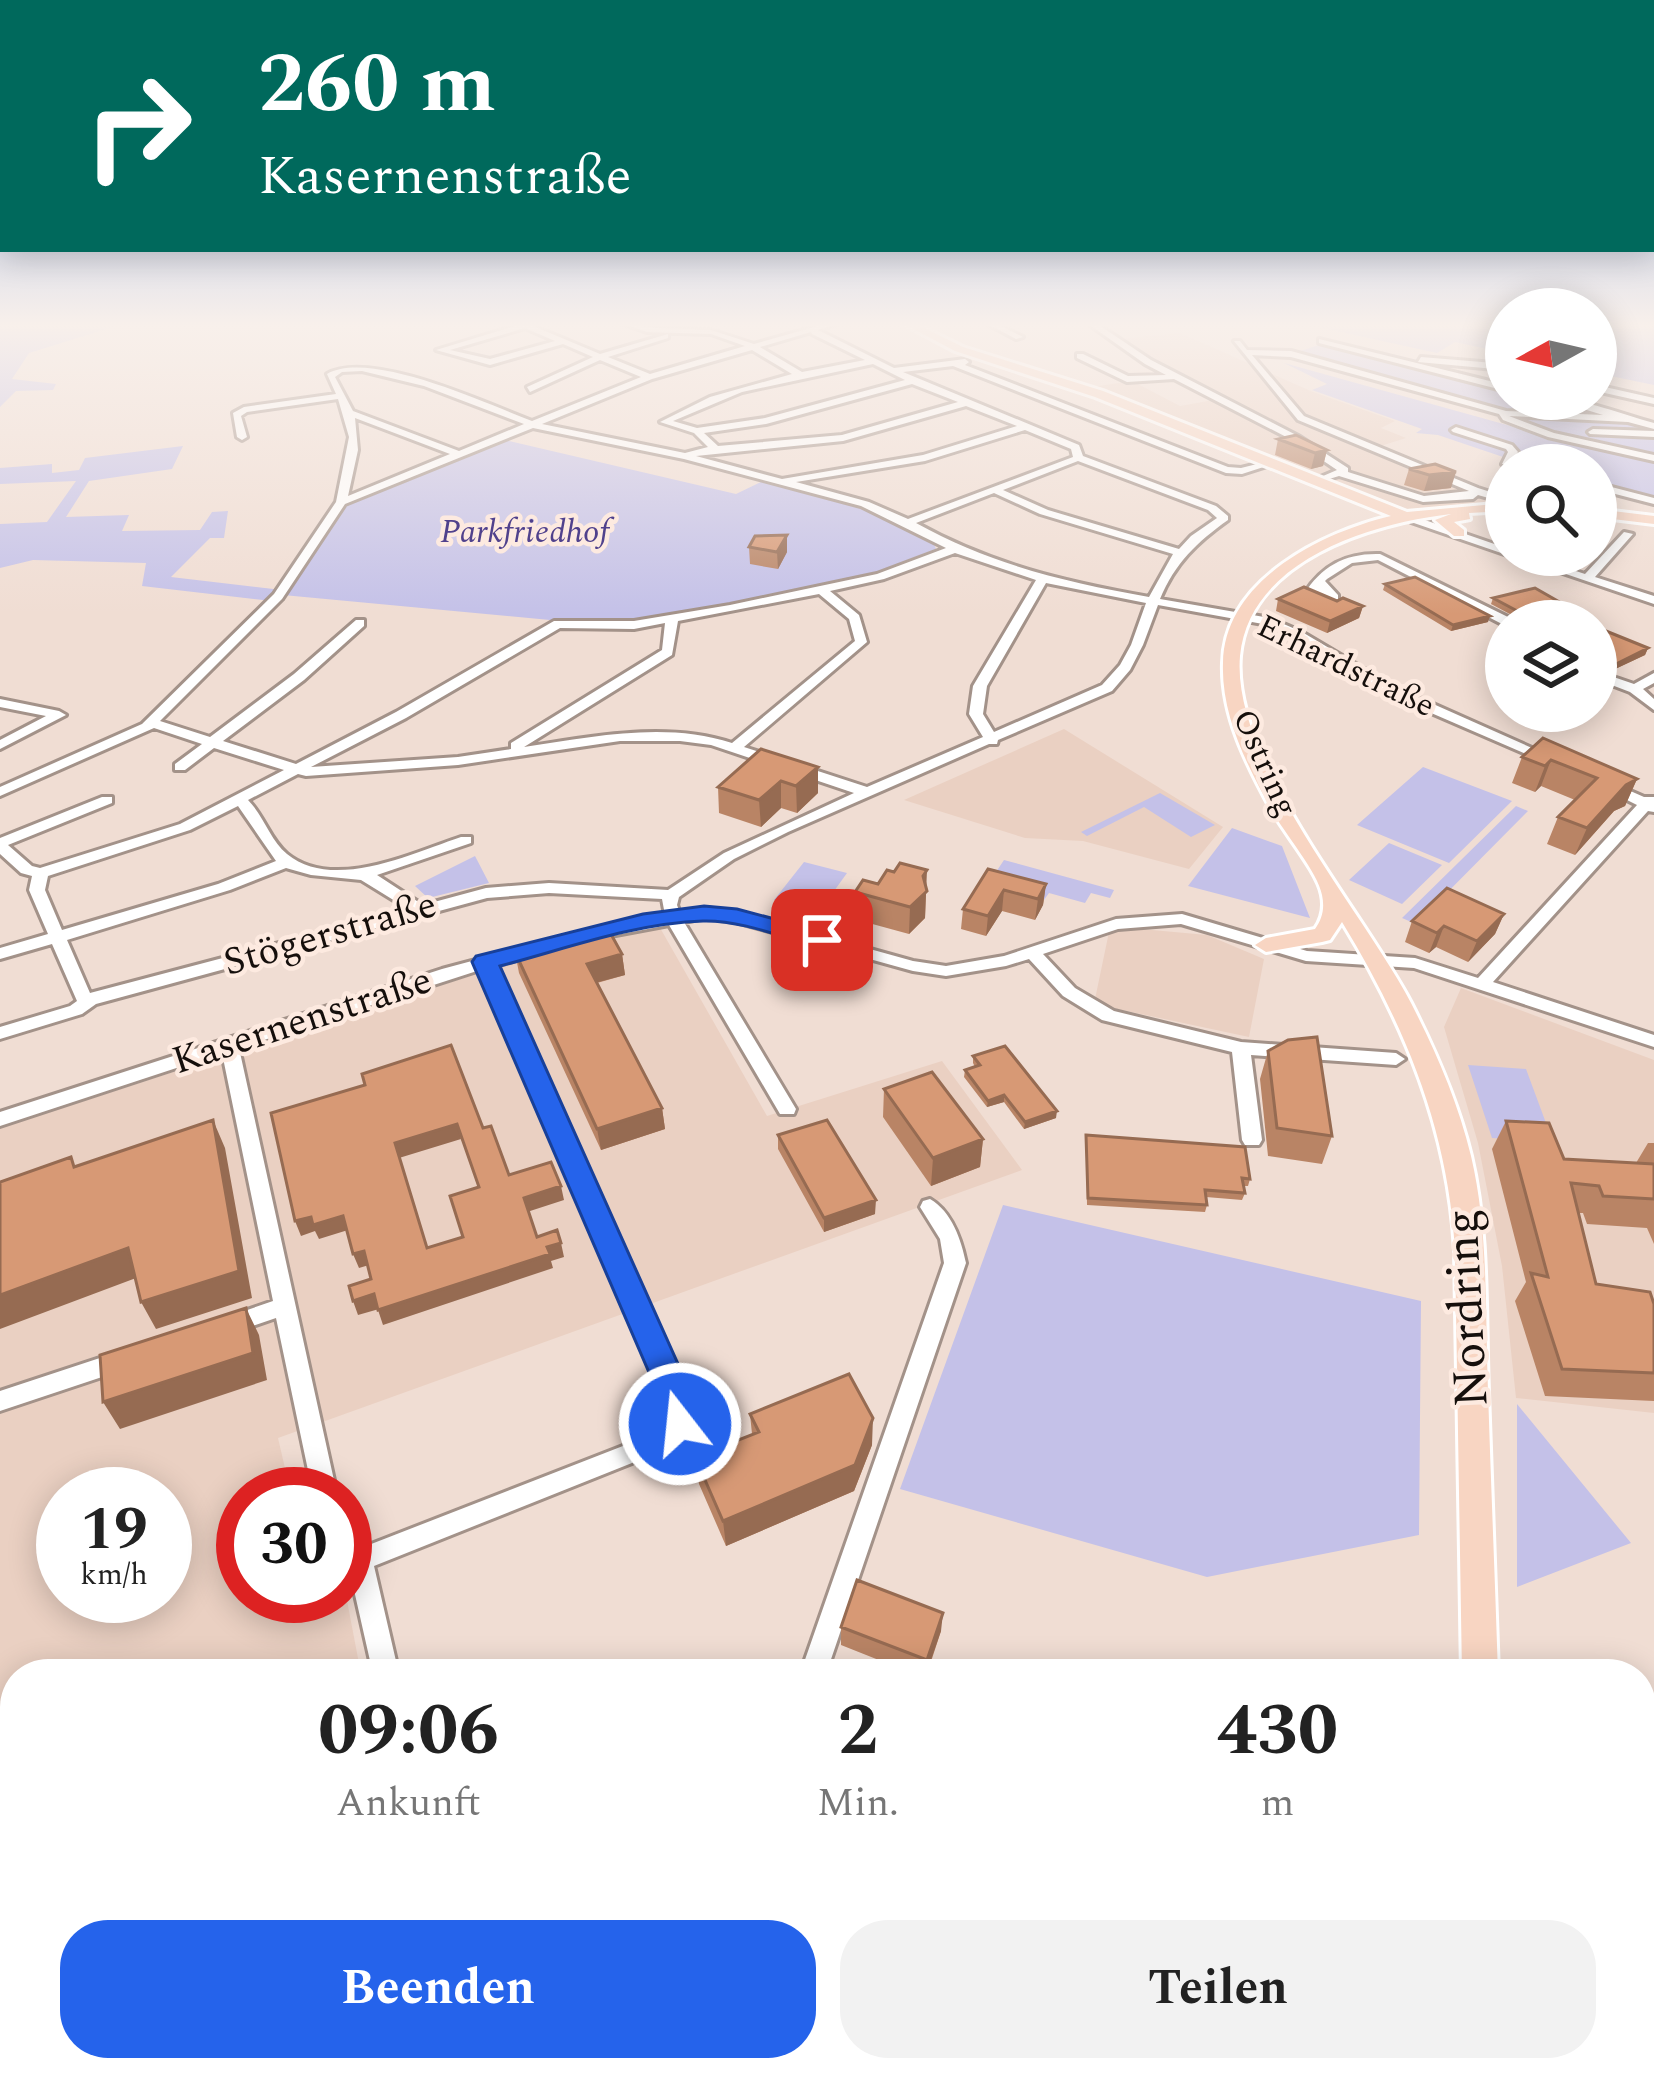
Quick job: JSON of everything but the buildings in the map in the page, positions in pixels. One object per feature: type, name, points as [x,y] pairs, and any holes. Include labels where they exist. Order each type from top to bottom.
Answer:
[{"type":"main road","points":[[1164,420],[1269,462],[1329,479],[1414,517],[1478,513]]},
{"type":"main road","points":[[1243,616],[1268,584],[1299,559],[1353,534],[1414,517],[1485,509]]},
{"type":"main road","points":[[1464,536],[1442,520],[1485,511]]},
{"type":"main road","points":[[1617,516],[1654,520]]},
{"type":"main road","name":"Ostring","points":[[1243,616],[1231,665],[1251,743],[1281,809],[1375,958]]},
{"type":"main road","points":[[1266,945],[1322,935],[1334,918],[1333,890]]},
{"type":"main road","name":"Nordring","points":[[1375,958],[1438,1090],[1453,1134],[1471,1317],[1480,1659]]},
{"type":"street","points":[[239,420],[242,437]]},
{"type":"street","points":[[0,792],[55,772],[151,723],[278,596],[340,502],[353,454],[353,420]]},
{"type":"street","points":[[379,420],[461,455]]},
{"type":"street","name":"Erhardstraße","points":[[521,420],[865,503],[955,549],[1043,578],[1243,616],[1298,635],[1390,689],[1569,768]]},
{"type":"street","points":[[340,502],[546,420]]},
{"type":"street","points":[[669,420],[665,422],[697,431],[769,420]]},
{"type":"street","points":[[685,457],[716,449],[843,438],[905,420]]},
{"type":"street","points":[[1007,420],[1076,447],[1078,458]]},
{"type":"street","points":[[1099,420],[1226,470],[1242,471],[1269,462]]},
{"type":"street","points":[[1260,420],[1335,461],[1344,470],[1329,479]]},
{"type":"street","points":[[1306,420],[1485,496]]},
{"type":"street","points":[[1514,420],[1552,435],[1654,458]]},
{"type":"street","points":[[781,482],[925,458],[1024,427]]},
{"type":"street","points":[[1456,430],[1500,444]]},
{"type":"street","points":[[1594,432],[1654,430]]},
{"type":"street","points":[[697,431],[716,449]]},
{"type":"street","points":[[787,1109],[669,905],[671,895],[729,856],[863,791],[992,741],[1107,688],[1126,666],[1151,600],[1177,552],[1224,518],[1078,458],[910,522]]},
{"type":"street","points":[[1470,488],[1483,476]]},
{"type":"street","points":[[1329,479],[1423,500],[1473,496],[1470,488]]},
{"type":"street","points":[[998,491],[1044,512],[1177,552]]},
{"type":"street","points":[[1617,491],[1654,501]]},
{"type":"street","points":[[1414,517],[1485,544]]},
{"type":"street","points":[[1588,578],[1628,534]]},
{"type":"street","points":[[106,800],[0,845],[19,864],[40,873],[185,827],[401,716],[558,624],[634,625],[671,619],[821,590],[901,570],[955,549]]},
{"type":"street","points":[[1318,581],[1328,569],[1349,560],[1388,559],[1485,610]]},
{"type":"street","points":[[1582,576],[1654,600]]},
{"type":"street","points":[[992,741],[976,714],[980,686],[1043,578]]},
{"type":"street","points":[[734,748],[861,642],[854,618],[821,590]]},
{"type":"street","points":[[504,753],[668,652],[671,619]]},
{"type":"street","points":[[180,767],[299,677],[359,623]]},
{"type":"street","points":[[1635,689],[1654,677]]},
{"type":"street","points":[[1617,683],[1635,689],[1654,706]]},
{"type":"street","points":[[0,702],[16,692]]},
{"type":"street","points":[[0,702],[59,715],[0,745]]},
{"type":"street","points":[[151,723],[292,772],[420,765],[620,737],[707,739],[863,791]]},
{"type":"street","points":[[1480,986],[1651,803],[1589,777]]},
{"type":"street","points":[[240,800],[258,816],[273,849],[286,862],[326,873],[362,875],[466,840]]},
{"type":"street","points":[[0,953],[224,887],[286,862]]},
{"type":"street","points":[[40,873],[37,890],[83,997],[90,1000]]},
{"type":"street","points":[[362,875],[417,908]]},
{"type":"street","name":"Stögerstraße","points":[[0,1033],[76,1010],[90,1000],[486,892],[533,889],[671,895]]},
{"type":"street","points":[[575,939],[675,915],[737,917],[946,971],[973,969],[1148,918],[1199,923],[1306,956],[1415,963],[1654,1041]]},
{"type":"street","name":"Kasernenstraße","points":[[0,1119],[485,962],[553,945]]},
{"type":"street","points":[[1033,952],[1069,992],[1108,1016],[1241,1048],[1396,1059]]},
{"type":"street","points":[[372,1550],[654,1444],[680,1424],[682,1413],[674,1391],[485,962]]},
{"type":"street","points":[[229,1045],[319,1467]]},
{"type":"street","points":[[1241,1048],[1252,1140]]},
{"type":"street","points":[[818,1659],[956,1263],[950,1237],[930,1207]]},
{"type":"street","points":[[219,1328],[284,1306]]},
{"type":"street","points":[[0,1401],[153,1350]]},
{"type":"street","points":[[371,1623],[382,1659]]},
{"type":"shaded area","points":[[1171,420],[1392,420],[1381,428],[1406,438],[1368,450],[1485,500],[1485,505],[1404,509]]},
{"type":"shaded area","points":[[1064,729],[1223,827],[1189,869],[1083,841],[1025,838],[904,800]]},
{"type":"shaded area","points":[[659,926],[767,1116],[942,1061],[1022,1170],[278,1438],[285,1467],[216,1467],[216,1623],[351,1623],[358,1659],[0,1659],[0,1128],[544,952]]},
{"type":"shaded area","points":[[1130,928],[1207,935],[1264,959],[1249,1037],[1094,1004],[1109,932]]},
{"type":"shaded area","points":[[1461,988],[1654,1060],[1654,1413],[1516,1398],[1502,1266],[1478,1143],[1444,1027]]},
{"type":"green space","points":[[1397,420],[1490,420],[1576,444],[1485,444],[1485,451],[1416,433],[1422,429]]},
{"type":"green space","points":[[1519,420],[1633,422],[1654,429],[1654,455]]},
{"type":"green space","name":"Parkfriedhof","points":[[505,440],[736,494],[765,480],[881,514],[933,542],[936,549],[866,576],[670,615],[627,619],[550,620],[283,595],[341,508]]},
{"type":"green space","points":[[183,446],[172,469],[89,481],[66,517],[129,515],[122,531],[200,530],[212,512],[228,511],[224,538],[210,538],[171,577],[282,590],[272,601],[142,586],[146,563],[33,560],[0,568],[0,524],[47,522],[76,481],[0,484],[0,468],[52,464],[52,473],[79,470],[85,458]]},
{"type":"green space","points":[[1617,453],[1654,461],[1654,498],[1617,488]]},
{"type":"green space","points":[[1423,767],[1512,801],[1449,863],[1357,825]]},
{"type":"green space","points":[[1160,793],[1215,825],[1191,837],[1144,807],[1087,836],[1081,832]]},
{"type":"green space","points":[[1516,806],[1528,811],[1416,924],[1402,918]]},
{"type":"green space","points":[[1232,828],[1282,846],[1310,918],[1188,886]]},
{"type":"green space","points":[[1389,843],[1442,865],[1402,904],[1349,880]]},
{"type":"green space","points":[[475,856],[489,883],[428,898],[415,886]]},
{"type":"green space","points":[[1004,860],[1114,890],[1110,898],[1091,893],[1085,903],[1049,893],[1044,900],[988,884]]},
{"type":"green space","points":[[804,862],[847,873],[819,912],[774,900]]},
{"type":"green space","points":[[1468,1065],[1526,1069],[1553,1142],[1492,1138]]},
{"type":"green space","points":[[1003,1205],[1421,1301],[1419,1535],[1207,1577],[900,1489]]},
{"type":"green space","points":[[1517,1404],[1631,1543],[1517,1587]]},
{"type":"route","points":[[680,1424],[682,1413],[674,1391],[485,962],[643,921],[704,913],[777,926],[822,940]]}]
